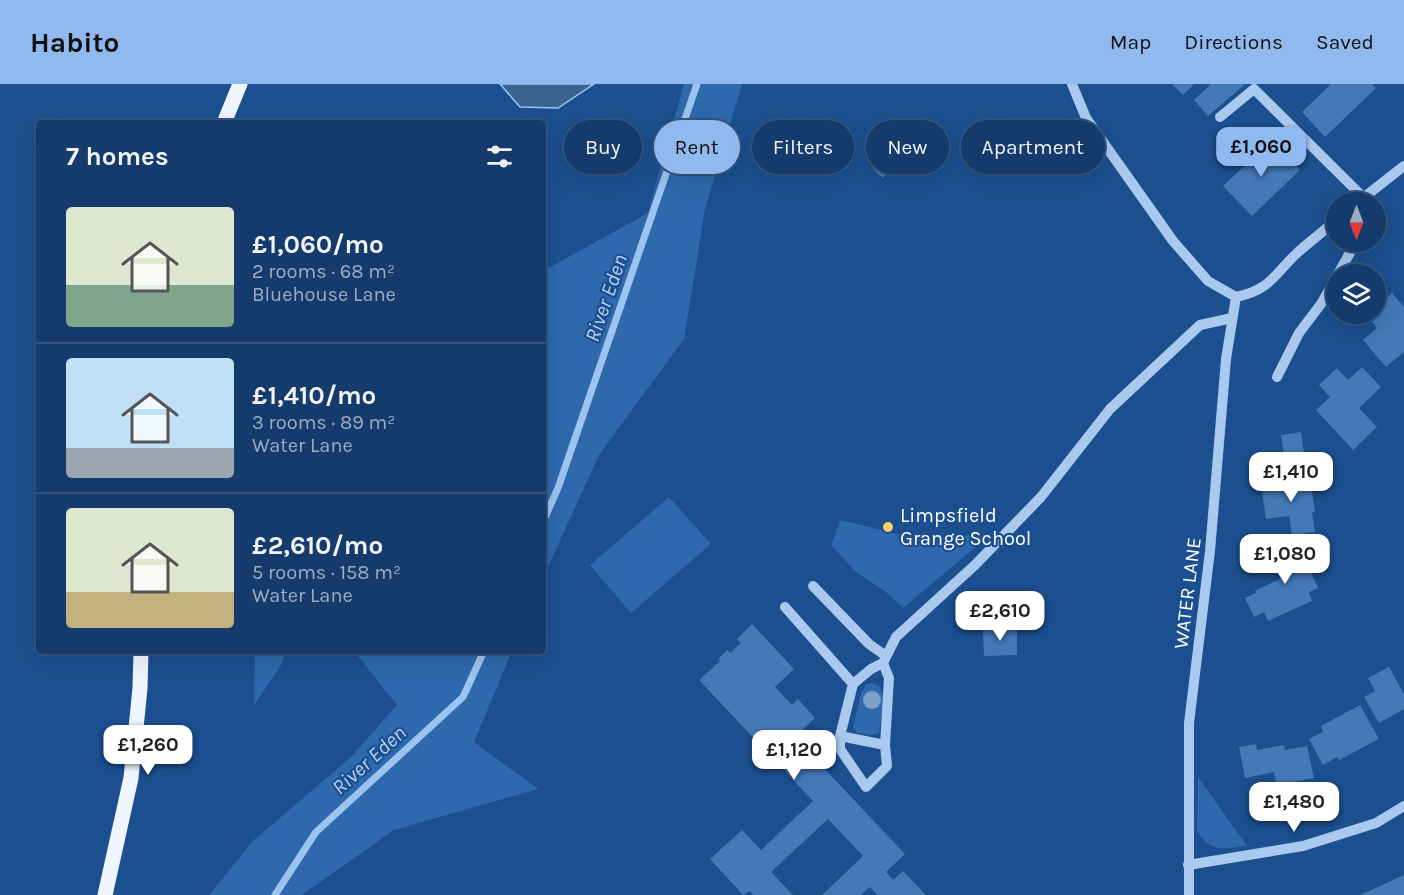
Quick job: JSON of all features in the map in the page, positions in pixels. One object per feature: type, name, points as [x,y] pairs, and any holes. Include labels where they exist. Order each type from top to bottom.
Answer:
[{"type":"main road","points":[[225,120],[240,84]]},
{"type":"main road","points":[[105,895],[131,778],[141,654]]},
{"type":"street","points":[[1072,84],[1086,118],[1173,242],[1208,281],[1236,297],[1252,294],[1272,282],[1296,254],[1326,228]]},
{"type":"street","points":[[1220,117],[1254,89],[1353,192]]},
{"type":"street","points":[[1371,192],[1404,166]]},
{"type":"street","points":[[1277,377],[1299,333],[1326,295]]},
{"type":"street","name":"WATER LANE","points":[[1189,895],[1189,723],[1210,551],[1226,359],[1236,297]]},
{"type":"street","points":[[813,586],[884,660],[890,678],[885,745],[887,766],[866,787],[840,749],[840,736],[853,684],[884,660],[896,637],[975,565],[1041,497],[1110,409],[1200,326],[1232,318]]},
{"type":"street","points":[[784,607],[853,684]]},
{"type":"street","points":[[840,736],[885,745]]},
{"type":"street","points":[[1188,865],[1303,846],[1376,823],[1404,806]]},
{"type":"shaded area","points":[[500,84],[594,84],[558,108],[520,107]]},
{"type":"shaded area","points":[[684,84],[742,84],[731,120],[674,120]]},
{"type":"shaded area","points":[[659,174],[715,174],[705,209],[684,339],[599,455],[546,571],[546,269],[648,213]]},
{"type":"shaded area","points":[[669,497],[711,544],[631,613],[590,565]]},
{"type":"shaded area","points":[[841,520],[909,537],[990,535],[903,608],[886,592],[856,572],[831,545]]},
{"type":"shaded area","points":[[255,654],[285,654],[280,667],[254,705]]},
{"type":"shaded area","points":[[356,654],[511,654],[474,742],[538,789],[394,830],[302,895],[209,895],[254,840],[351,757],[397,705]]},
{"type":"shaded area","points":[[872,683],[880,687],[884,699],[879,733],[870,735],[857,733],[853,728],[860,697],[865,685]]},
{"type":"shaded area","points":[[1198,777],[1247,846],[1218,848],[1207,843],[1197,831]]},
{"type":"building","points":[[1172,84],[1194,84],[1183,95]]},
{"type":"building","points":[[1211,84],[1245,84],[1208,116],[1194,100]]},
{"type":"building","points":[[1331,84],[1372,84],[1376,88],[1325,137],[1302,112]]},
{"type":"building","points":[[1271,141],[1300,170],[1252,216],[1223,186]]},
{"type":"building","points":[[1392,293],[1404,307],[1404,352],[1386,367],[1363,340],[1377,328],[1374,324],[1386,324],[1386,299]]},
{"type":"building","points":[[1362,367],[1381,387],[1359,408],[1377,427],[1353,450],[1316,410],[1330,397],[1319,385],[1337,368],[1348,380]]},
{"type":"building","points":[[1301,432],[1304,453],[1284,456],[1281,435]]},
{"type":"building","points":[[1310,477],[1315,512],[1312,512],[1315,532],[1292,535],[1289,516],[1266,519],[1261,484]]},
{"type":"building","points":[[1298,542],[1318,588],[1309,592],[1312,601],[1268,621],[1264,612],[1254,617],[1245,598],[1282,578],[1271,554]]},
{"type":"building","points":[[752,624],[794,669],[775,687],[792,705],[798,699],[815,718],[802,730],[811,739],[803,746],[905,854],[886,872],[893,880],[903,871],[926,895],[878,895],[870,887],[861,895],[822,895],[863,856],[828,819],[771,872],[793,895],[753,895],[750,891],[743,895],[710,859],[742,830],[761,850],[813,801],[699,680],[720,661],[718,659],[727,650],[730,653],[741,643],[737,639]]},
{"type":"building","points":[[1017,628],[1017,655],[984,656],[983,629]]},
{"type":"building","points":[[1389,667],[1404,694],[1404,709],[1379,723],[1364,697],[1375,691],[1368,678]]},
{"type":"building","points":[[1360,705],[1379,739],[1339,760],[1337,757],[1323,765],[1309,739],[1323,732],[1321,726]]},
{"type":"building","points":[[1256,744],[1257,750],[1284,745],[1285,750],[1307,746],[1314,778],[1277,785],[1274,772],[1245,778],[1239,747]]},
{"type":"building","points":[[1404,875],[1404,895],[1360,895]]},
{"type":"waterway","name":"River Eden","points":[[546,515],[558,488],[697,84]]},
{"type":"waterway","name":"River Eden","points":[[275,895],[316,832],[463,697],[483,654]]},
{"type":"place","name":"Limpsfield Grange School","points":[[888,527]]}]
